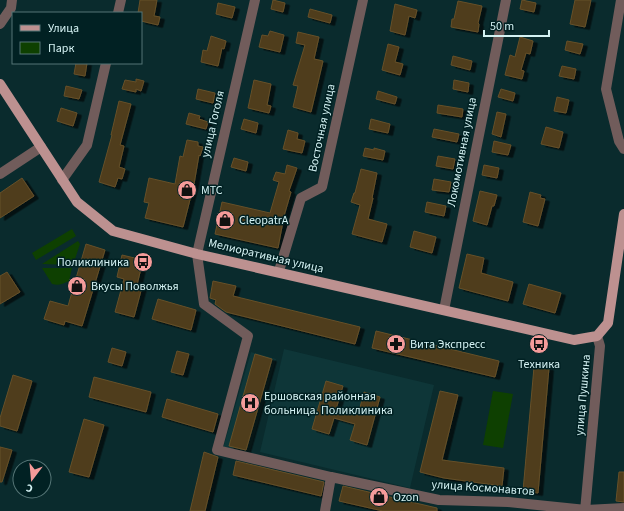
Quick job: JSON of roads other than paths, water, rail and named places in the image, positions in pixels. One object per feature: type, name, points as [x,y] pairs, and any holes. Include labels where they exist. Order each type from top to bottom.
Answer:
[{"type":"main road","name":"Мелиоративная улица","points":[[0,84],[77,202],[113,231],[197,254],[279,271],[574,340],[597,336]]},
{"type":"main road","points":[[597,336],[608,323],[624,214]]},
{"type":"street","points":[[0,24],[10,8],[12,0]]},
{"type":"street","points":[[118,12],[121,0]]},
{"type":"street","name":"улица Гоголя","points":[[197,254],[254,0]]},
{"type":"street","name":"Восточная улица","points":[[279,271],[302,198],[322,187],[363,0]]},
{"type":"street","name":"Локомотивная улица","points":[[444,310],[506,0]]},
{"type":"street","points":[[621,0],[606,89],[619,141],[624,149]]},
{"type":"street","points":[[62,180],[87,145],[106,64]]},
{"type":"street","points":[[0,174],[41,147]]},
{"type":"street","name":"улица Космонавтов","points":[[197,254],[204,304],[248,336],[217,450],[439,500],[508,502],[586,510],[624,508]]},
{"type":"street","name":"улица Пушкина","points":[[586,510],[600,346],[597,336]]},
{"type":"street","points":[[325,511],[332,477]]},
{"type":"place","name":"МТС","points":[[187,190]]},
{"type":"place","name":"CleopatrA","points":[[225,220]]},
{"type":"place","name":"Поликлиника","points":[[143,262]]},
{"type":"place","name":"Вкусы Поволжья","points":[[77,286]]},
{"type":"place","name":"Вита Экспресс","points":[[396,344]]},
{"type":"place","name":"Техника","points":[[539,344]]},
{"type":"place","name":"Ершовская районная больница. Поликлиника","points":[[250,403]]},
{"type":"place","name":"Ozon","points":[[379,497]]}]
